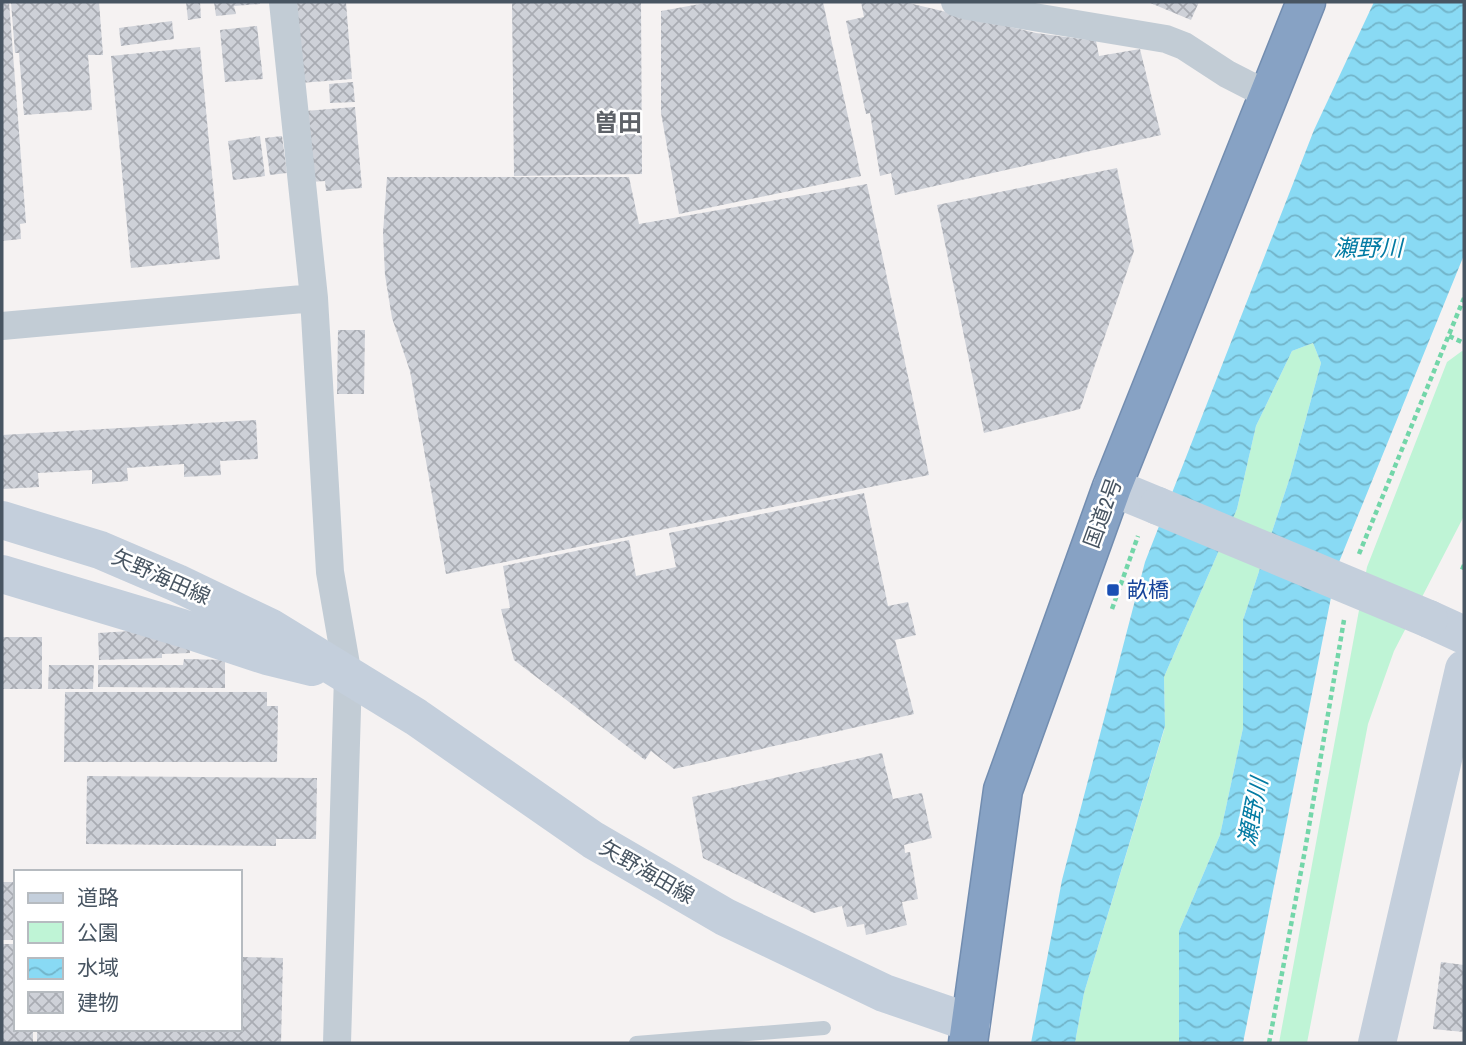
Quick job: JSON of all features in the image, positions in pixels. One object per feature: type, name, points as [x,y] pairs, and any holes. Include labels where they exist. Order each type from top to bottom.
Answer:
[{"type":"highway","name":"国道2号","points":[[970,1033],[1003,790],[1112,487],[1306,2]]},
{"type":"main road","points":[[1112,487],[1150,516],[1429,619],[1464,635]]},
{"type":"main road","name":"矢野海田線","points":[[2,520],[100,551],[177,583],[271,628],[416,717],[593,840],[724,917],[970,1033]]},
{"type":"main road","name":"矢野海田線","points":[[2,574],[267,656],[348,676]]},
{"type":"main road","points":[[1377,1043],[1464,669]]},
{"type":"street","points":[[283,2],[314,298],[330,572],[348,676],[337,1043]]},
{"type":"street","points":[[955,2],[1166,39],[1184,46],[1227,75],[1268,95]]},
{"type":"street","points":[[2,326],[314,298]]},
{"type":"lane","points":[[636,1043],[824,1028]]},
{"type":"path","points":[[1356,561],[1464,298]]},
{"type":"path","points":[[1449,336],[1464,343]]},
{"type":"path","points":[[1112,608],[1150,516]]},
{"type":"path","points":[[1464,565],[1464,571]]},
{"type":"path","points":[[1269,1043],[1345,611]]},
{"type":"green space","points":[[1313,343],[1321,363],[1290,477],[1243,620],[1243,728],[1220,835],[1179,931],[1179,1043],[1075,1043],[1084,993],[1165,727],[1164,677],[1237,509],[1256,426],[1292,351]]},
{"type":"green space","points":[[1462,351],[1464,516],[1394,651],[1368,724],[1307,1043],[1279,1043],[1367,567],[1447,362]]},
{"type":"water","name":"瀬野川","points":[[1374,2],[1464,2],[1464,255],[1337,567],[1243,1043],[1179,1043],[1179,931],[1220,835],[1243,728],[1243,620],[1290,477],[1321,363],[1313,343],[1292,351],[1256,426],[1237,509],[1164,677],[1165,726],[1084,993],[1075,1043],[1031,1043],[1062,880],[1145,562],[1314,130]]},
{"type":"building","points":[[2,2],[9,2],[26,223],[20,224],[21,239],[2,241]]},
{"type":"building","points":[[11,2],[99,2],[103,55],[88,55],[92,110],[24,115],[19,53],[15,53]]},
{"type":"building","points":[[186,2],[200,2],[201,18],[188,20]]},
{"type":"building","points":[[214,2],[260,4],[234,6],[236,14],[216,16]]},
{"type":"building","points":[[293,2],[346,2],[352,79],[300,83]]},
{"type":"building","points":[[512,2],[641,2],[642,174],[514,176]]},
{"type":"building","points":[[711,2],[823,2],[861,176],[679,214],[661,113],[661,11]]},
{"type":"building","points":[[861,2],[904,2],[1036,33],[1096,41],[1099,56],[1140,49],[1161,135],[895,195],[891,173],[880,176],[870,113],[866,114],[846,21],[864,17]]},
{"type":"building","points":[[1148,2],[1199,2],[1191,20]]},
{"type":"building","points":[[172,21],[174,39],[121,46],[119,28]]},
{"type":"building","points":[[257,26],[263,79],[225,82],[220,30]]},
{"type":"building","points":[[200,47],[220,259],[131,268],[111,56]]},
{"type":"building","points":[[353,82],[355,102],[330,103],[329,84]]},
{"type":"building","points":[[355,107],[362,188],[326,191],[325,181],[311,182],[305,111]]},
{"type":"building","points":[[260,136],[265,176],[233,180],[228,141]]},
{"type":"building","points":[[282,136],[287,173],[270,175],[265,138]]},
{"type":"building","points":[[1117,168],[1134,251],[1080,409],[984,433],[937,205]]},
{"type":"building","points":[[387,177],[629,177],[639,224],[867,184],[929,475],[446,574],[410,371],[392,318],[385,275],[383,233]]},
{"type":"building","points":[[338,330],[365,330],[364,394],[337,394]]},
{"type":"building","points":[[256,420],[258,459],[220,461],[221,475],[184,477],[184,464],[127,468],[128,481],[92,484],[92,470],[38,473],[39,487],[3,489],[2,435]]},
{"type":"building","points":[[864,493],[888,606],[908,602],[916,635],[895,640],[914,714],[674,769],[651,751],[645,760],[514,660],[501,609],[510,608],[503,566],[629,540],[636,576],[676,567],[669,533]]},
{"type":"building","points":[[147,630],[189,644],[190,653],[162,654],[162,658],[99,660],[98,633]]},
{"type":"building","points":[[2,637],[42,637],[42,689],[2,689]]},
{"type":"building","points":[[184,659],[225,660],[225,688],[98,687],[98,665],[183,665]]},
{"type":"building","points":[[49,665],[94,665],[93,689],[48,689]]},
{"type":"building","points":[[65,692],[267,692],[267,706],[278,706],[277,762],[64,762]]},
{"type":"building","points":[[882,753],[893,799],[922,793],[932,838],[904,845],[905,853],[910,852],[918,899],[902,902],[907,925],[866,935],[864,924],[847,927],[842,906],[814,913],[703,858],[692,797]]},
{"type":"building","points":[[87,776],[317,778],[316,839],[276,839],[276,846],[86,844]]},
{"type":"building","points":[[2,882],[14,882],[14,940],[2,940]]},
{"type":"building","points":[[2,944],[14,944],[14,1031],[33,1031],[33,1043],[2,1043]]},
{"type":"building","points":[[242,957],[283,958],[281,1043],[37,1043],[37,1031],[242,1031]]},
{"type":"building","points":[[1441,962],[1464,965],[1464,1032],[1433,1029]]},
{"type":"place","name":"畝橋","points":[[1113,590]]},
{"type":"district","name":"曽田","points":[[618,123]]}]
